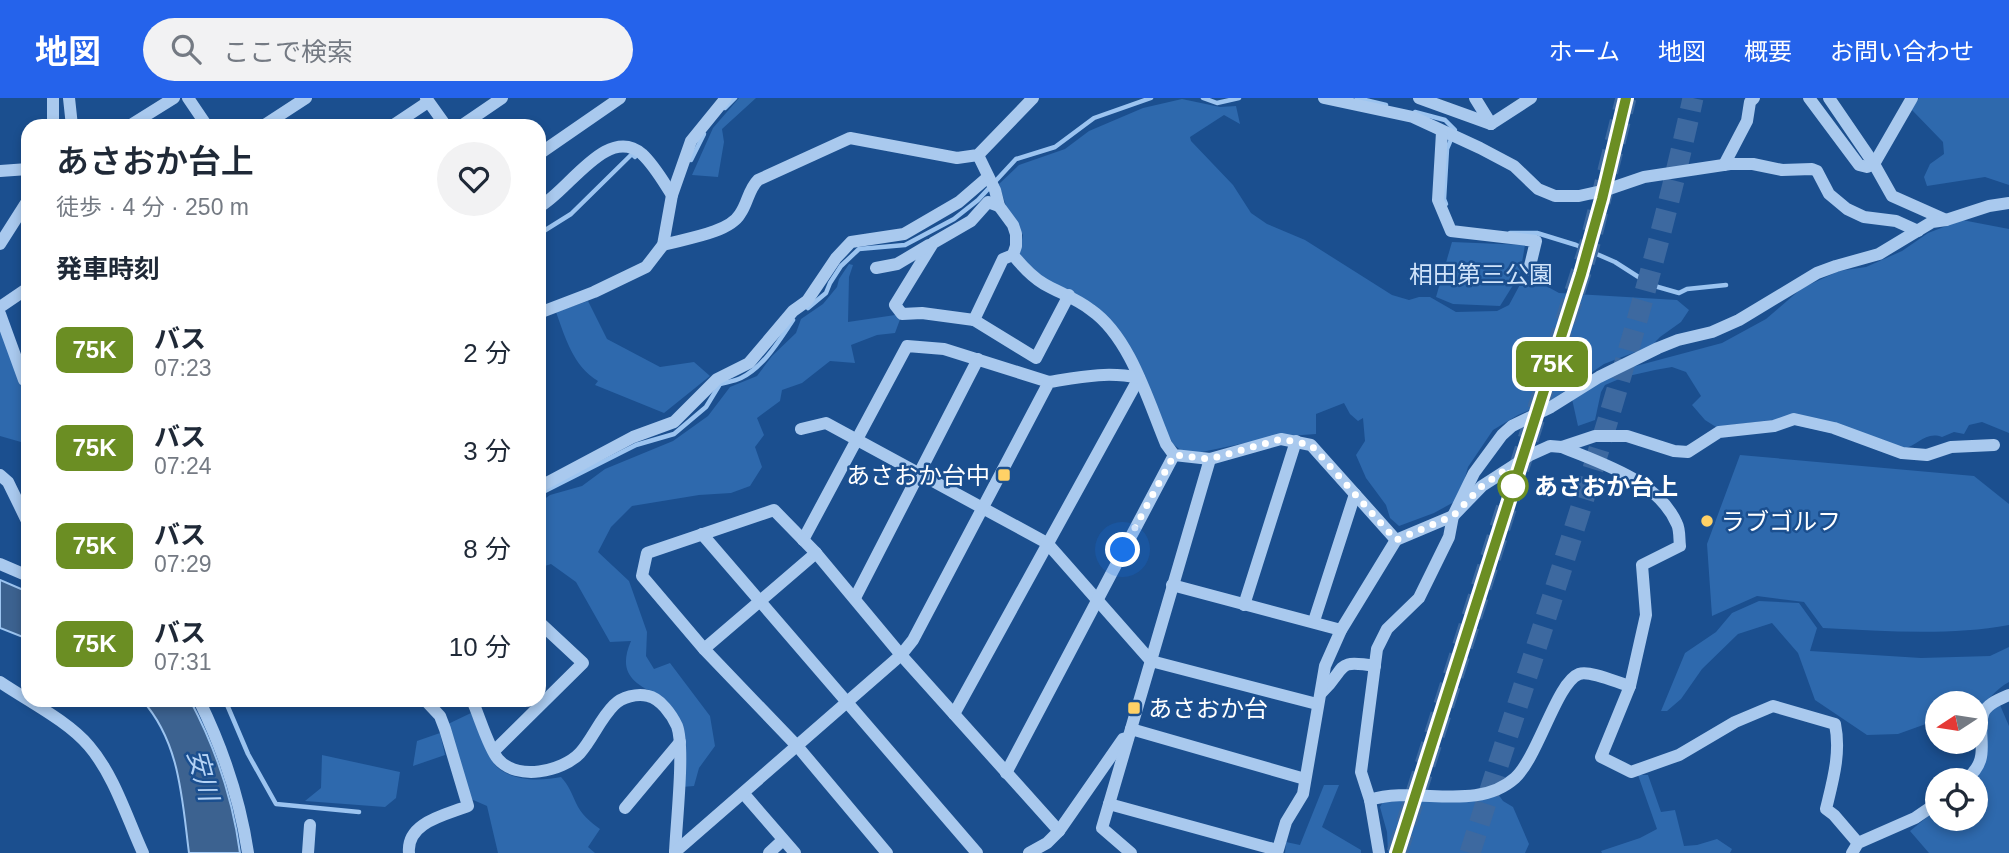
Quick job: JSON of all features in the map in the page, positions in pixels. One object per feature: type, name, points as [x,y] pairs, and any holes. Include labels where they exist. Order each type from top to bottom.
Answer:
[{"type":"street","points":[[53,98],[53,119]]},
{"type":"street","points":[[69,98],[71,119]]},
{"type":"street","points":[[140,119],[174,98]]},
{"type":"street","points":[[188,98],[203,119]]},
{"type":"street","points":[[274,119],[306,98]]},
{"type":"street","points":[[471,119],[502,98]]},
{"type":"street","points":[[546,150],[620,98]]},
{"type":"street","points":[[546,310],[646,267],[663,245],[672,195],[691,141],[726,98]]},
{"type":"street","points":[[663,245],[729,226],[740,215],[752,186],[758,180],[850,138],[957,158],[978,155],[1033,98]]},
{"type":"street","points":[[1324,98],[1413,117],[1514,166],[1538,189],[1555,196],[1588,194],[1644,177],[1724,165],[1753,164],[1782,170],[1815,169],[1829,194],[1847,209],[1864,217],[1896,221],[1918,231]]},
{"type":"street","points":[[1419,98],[1491,124]]},
{"type":"street","points":[[1475,98],[1491,124]]},
{"type":"street","points":[[1491,124],[1531,98]]},
{"type":"street","points":[[1724,165],[1747,121],[1750,102],[1754,98]]},
{"type":"street","points":[[1809,98],[1859,165],[1867,167],[1874,164],[1912,98]]},
{"type":"street","points":[[1829,98],[1874,164],[1892,196],[1946,220]]},
{"type":"street","points":[[401,119],[427,100],[441,119]]},
{"type":"street","points":[[1442,132],[1438,200],[1451,231],[1535,241],[1530,270]]},
{"type":"street","points":[[546,201],[613,146],[630,146],[641,153],[672,195]]},
{"type":"street","points":[[974,320],[1003,259],[1013,255],[1016,246],[1013,225],[999,206],[995,190],[978,155]]},
{"type":"street","points":[[0,172],[21,170]]},
{"type":"street","points":[[546,483],[633,437],[674,422],[717,379],[749,363],[793,311],[807,301],[836,258],[851,243],[904,234],[959,202],[988,177]]},
{"type":"street","points":[[876,268],[897,264],[971,221],[988,202],[999,206]]},
{"type":"street","points":[[1378,852],[1370,800],[1362,780],[1362,759],[1377,649],[1387,629],[1419,598],[1448,537],[1453,516],[1487,452],[1513,426],[1551,407],[1599,377],[1658,348],[1712,332],[1739,320],[1817,273],[1879,254],[1932,222],[2009,203]]},
{"type":"street","points":[[0,244],[21,211]]},
{"type":"street","points":[[933,243],[895,305],[902,314],[922,313],[974,320],[1036,358],[1069,296]]},
{"type":"street","points":[[1013,255],[1043,284],[1093,310],[1108,325],[1125,350],[1166,444],[1174,455],[1210,459],[1281,439],[1311,445],[1396,540]]},
{"type":"street","points":[[0,307],[21,293]]},
{"type":"street","points":[[0,314],[21,365]]},
{"type":"street","points":[[803,540],[907,346],[944,349],[1049,382],[1106,374],[1139,378]]},
{"type":"street","points":[[855,598],[978,359]]},
{"type":"street","points":[[954,713],[1139,378]]},
{"type":"street","points":[[675,853],[901,656],[913,640],[1049,382]]},
{"type":"street","points":[[1562,447],[1595,436],[1627,436],[1674,451],[1688,452],[1718,432],[1774,426],[1794,419],[1834,428],[1902,453],[1927,454],[1951,447],[1994,445]]},
{"type":"street","points":[[801,429],[826,424],[1047,543],[1151,661],[1320,698]]},
{"type":"street","points":[[1244,605],[1296,441]]},
{"type":"street","points":[[1109,804],[1277,851],[1286,822],[1303,794],[1325,666],[1341,629],[1396,540],[1453,516],[1482,486],[1508,468],[1550,446],[1562,447],[1620,472],[1652,490],[1679,526],[1680,546],[1642,565],[1646,615],[1630,686],[1601,757],[1631,772],[1679,755],[1735,722],[1773,706],[1835,724],[1839,744],[1826,809],[1834,815],[1855,848],[1925,811]]},
{"type":"street","points":[[1006,773],[1174,455]]},
{"type":"street","points":[[1122,850],[1102,828],[1210,459]]},
{"type":"street","points":[[0,475],[8,482],[21,509]]},
{"type":"street","points":[[1314,621],[1354,494]]},
{"type":"street","points":[[887,853],[798,747],[704,649],[642,576],[647,553],[774,510],[816,553],[901,656],[1059,831]]},
{"type":"street","points":[[702,534],[976,853]]},
{"type":"street","points":[[704,649],[816,553]]},
{"type":"street","points":[[0,564],[21,573]]},
{"type":"street","points":[[1172,585],[1341,629]]},
{"type":"street","points":[[546,629],[583,663],[546,700]]},
{"type":"street","points":[[1320,698],[1340,668],[1352,662],[1375,666]]},
{"type":"street","points":[[1370,800],[1386,794],[1459,796],[1498,790],[1516,777],[1531,759],[1565,686],[1577,674],[1588,674],[1630,686]]},
{"type":"street","points":[[0,682],[21,696]]},
{"type":"street","points":[[475,707],[498,759],[510,767],[531,772],[558,767],[578,755],[622,699],[640,695],[651,696],[663,705],[678,727],[680,742],[675,853]]},
{"type":"street","points":[[1976,768],[1982,754],[1983,713],[1992,703],[2009,695]]},
{"type":"street","points":[[37,707],[77,734],[90,747],[110,779],[143,853]]},
{"type":"street","points":[[203,707],[231,774],[248,853]]},
{"type":"street","points":[[409,853],[412,834],[420,826],[468,806],[445,729],[440,716],[432,707]]},
{"type":"street","points":[[494,751],[538,707]]},
{"type":"street","points":[[1130,733],[1305,779]]},
{"type":"street","points":[[1029,853],[1059,831],[1123,739],[1130,733]]},
{"type":"street","points":[[625,808],[680,742]]},
{"type":"street","points":[[744,794],[795,853]]},
{"type":"street","points":[[308,853],[310,825]]},
{"type":"street","points":[[769,853],[783,840]]},
{"type":"green space","points":[[739,98],[756,98],[722,129],[724,142],[718,177],[692,175],[713,128]]},
{"type":"green space","points":[[1919,98],[2009,98],[2009,185],[1985,177],[1927,186],[1924,177],[1930,164],[1944,154],[1943,142],[1911,109]]},
{"type":"green space","points":[[1182,99],[1220,107],[1236,106],[1240,124],[1224,115],[1190,137],[1233,185],[1251,213],[1267,224],[1305,240],[1392,295],[1409,300],[1430,297],[1456,312],[1497,311],[1509,305],[1523,279],[1539,282],[1559,293],[1677,300],[1689,310],[1681,322],[1651,346],[1604,364],[1550,401],[1493,430],[1468,467],[1454,502],[1399,526],[1390,518],[1386,505],[1366,478],[1356,455],[1365,441],[1363,418],[1358,421],[1344,403],[1316,414],[1316,434],[1274,437],[1187,455],[1173,444],[1110,321],[1039,278],[1019,254],[1023,235],[1007,209],[999,184],[1019,165],[1065,149],[1089,131],[1143,108]]},
{"type":"green space","points":[[1962,220],[2009,229],[2009,433],[1982,422],[1969,425],[1964,434],[1954,432],[1942,437],[1926,437],[1903,449],[1772,420],[1716,427],[1705,420],[1692,405],[1701,396],[1686,372],[1672,367],[1624,377],[1605,385],[1595,420],[1578,426],[1572,399],[1621,370],[1722,343],[1766,319],[1802,288],[1839,271],[1866,267],[1902,251],[1928,233]]},
{"type":"green space","name":"相田第三公園","points":[[1452,242],[1525,245],[1520,274],[1500,306],[1453,304],[1436,297]]},
{"type":"green space","points":[[849,264],[853,265],[849,277],[848,322],[902,314],[895,333],[877,335],[851,345],[855,363],[830,361],[802,383],[782,390],[780,401],[757,418],[764,435],[755,447],[762,467],[750,486],[731,493],[699,495],[632,506],[611,527],[598,552],[629,581],[647,632],[646,656],[654,669],[670,663],[710,716],[715,746],[699,768],[694,786],[682,787],[685,756],[659,695],[641,686],[630,675],[626,660],[631,641],[610,642],[576,582],[551,564],[546,566],[546,498],[582,486],[605,469],[673,441],[708,416],[730,387],[757,376],[772,356],[796,333],[801,319],[823,304],[837,287]]},
{"type":"green space","points":[[588,301],[607,339],[660,367],[694,362],[710,376],[664,413],[595,385],[598,381],[582,367],[571,350],[556,312]]},
{"type":"green space","points":[[0,331],[21,369],[21,442],[0,436]]},
{"type":"green space","points":[[1740,455],[1974,476],[2009,504],[2009,625],[1940,632],[1823,628],[1804,602],[1757,596],[1712,616],[1707,544]]},
{"type":"green space","points":[[1759,601],[1799,603],[1817,628],[1810,651],[1921,658],[1990,656],[2009,647],[2009,682],[1988,699],[1988,691],[1925,691],[1925,724],[1898,734],[1867,735],[1815,700],[1798,653],[1772,623],[1738,634],[1702,669],[1681,699],[1667,711],[1661,711],[1685,653],[1716,632],[1732,613]]},
{"type":"green space","points":[[2000,705],[2009,726],[2009,853],[1929,853],[1910,831],[1925,819],[1925,831],[1988,831],[1988,768],[1980,768],[1988,754],[1989,712]]},
{"type":"green space","points":[[471,713],[490,756],[504,772],[528,779],[561,777],[580,811],[600,829],[588,847],[595,853],[498,853],[487,806],[471,799],[448,724]]},
{"type":"green space","points":[[440,733],[445,755],[413,766],[417,741]]},
{"type":"green space","points":[[322,755],[400,772],[396,798],[385,807],[305,801],[321,788]]},
{"type":"green space","points":[[1638,775],[1648,775],[1661,812],[1675,810],[1684,846],[1717,839],[1732,849],[1730,853],[1602,853],[1601,851],[1640,838],[1657,829]]},
{"type":"green space","points":[[1324,785],[1339,785],[1322,827],[1361,850],[1361,853],[1285,853],[1286,842],[1300,845]]},
{"type":"green space","points":[[1498,794],[1513,807],[1529,844],[1525,853],[1388,853],[1387,832],[1380,807],[1383,802]]},
{"type":"water","points":[[0,580],[21,589],[21,636],[0,628]]},
{"type":"water","name":"安川","points":[[148,707],[193,707],[222,774],[240,853],[189,853],[177,772],[172,753],[155,716]]},
{"type":"waterway","points":[[725,108],[735,98]]},
{"type":"waterway","points":[[808,308],[826,293],[841,266],[859,249],[905,245],[954,219],[978,200],[1016,159],[1055,147],[1094,118],[1151,98]]},
{"type":"waterway","points":[[1203,98],[1217,103],[1239,98]]},
{"type":"waterway","points":[[1357,98],[1386,105]]},
{"type":"waterway","points":[[1415,112],[1445,120],[1455,130],[1447,149],[1446,204]]},
{"type":"waterway","points":[[691,160],[704,134]]},
{"type":"waterway","points":[[546,230],[571,214],[632,154],[635,157]]},
{"type":"waterway","points":[[1510,233],[1537,233],[1576,245],[1615,262],[1651,285],[1679,293],[1687,289],[1726,285]]},
{"type":"waterway","points":[[546,490],[636,445],[674,434],[706,407],[720,384],[741,378],[757,367],[793,320]]},
{"type":"waterway","points":[[228,707],[248,754],[276,804],[359,812]]},
{"type":"tunnel","points":[[1397,853],[1589,247],[1626,98]]},
{"type":"tunnel","points":[[1470,853],[1619,384],[1671,194],[1693,98]]},
{"type":"bus line","name":"75K","points":[[1397,853],[1581,274],[1626,98]]},
{"type":"place","name":"あさおか台中","points":[[1004,475]]},
{"type":"place","name":"あさおか台上","points":[[1513,486]]},
{"type":"place","name":"ラブゴルフ","points":[[1707,521]]},
{"type":"place","name":"あさおか台","points":[[1134,708]]},
{"type":"route","points":[[1123,550],[1174,455],[1210,459],[1281,439],[1311,445],[1396,540],[1453,516],[1482,486],[1508,468],[1513,486]]}]
